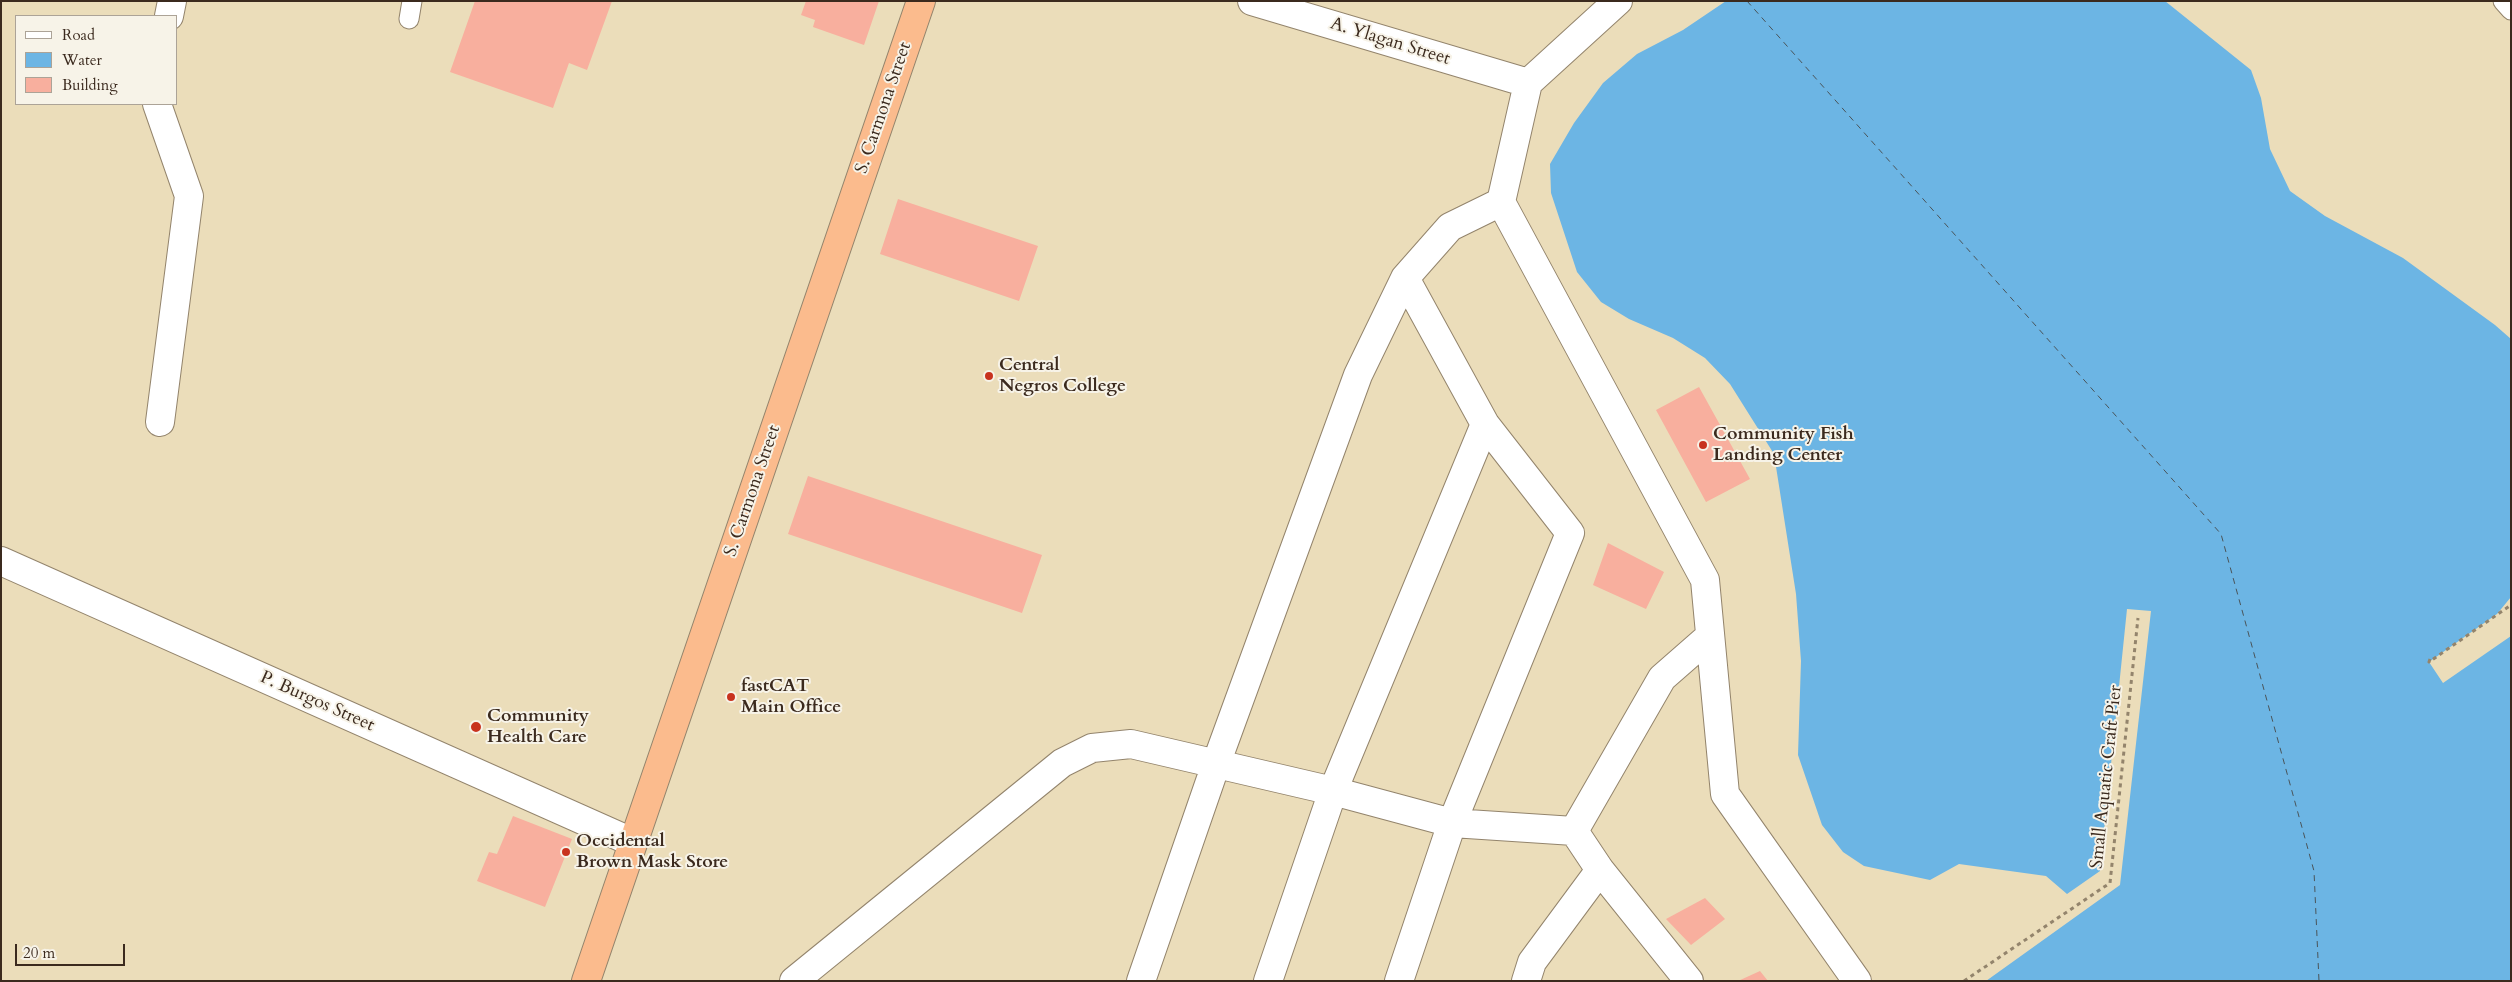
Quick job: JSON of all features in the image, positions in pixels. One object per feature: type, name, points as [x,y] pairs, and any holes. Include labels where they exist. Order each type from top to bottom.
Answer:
[{"type":"highway","name":"S. Carmona Street","points":[[586,981],[921,1]]},
{"type":"street","points":[[169,15],[172,1]]},
{"type":"street","name":"A. Ylagan Street","points":[[1252,1],[1528,83]]},
{"type":"street","points":[[1618,1],[1528,83],[1500,202],[1705,580],[1725,794],[1857,981]]},
{"type":"street","points":[[158,105],[189,196],[160,422]]},
{"type":"street","points":[[1141,981],[1216,764],[1358,375],[1405,278],[1450,227],[1500,202]]},
{"type":"street","points":[[1399,981],[1452,823],[1570,533],[1484,424],[1405,278]]},
{"type":"street","points":[[1268,981],[1333,791],[1484,424]]},
{"type":"street","name":"P. Burgos Street","points":[[1,561],[632,842]]},
{"type":"street","points":[[1574,830],[1662,678],[1710,636]]},
{"type":"street","points":[[794,981],[1062,763],[1092,748],[1131,744],[1333,791],[1452,823],[1574,830]]},
{"type":"street","points":[[1574,830],[1600,870],[1689,981]]},
{"type":"street","points":[[1526,981],[1532,962],[1600,870]]},
{"type":"lane","points":[[2503,1],[2511,10]]},
{"type":"path","points":[[2430,659],[2429,662],[2511,606]]},
{"type":"path","name":"Small Aquatic Craft Pier","points":[[1964,981],[2110,883],[2138,618]]},
{"type":"water","points":[[1726,1],[2165,1],[2251,70],[2261,98],[2270,149],[2290,191],[2325,216],[2403,258],[2495,325],[2511,339],[2511,597],[2497,614],[2429,662],[2443,683],[2511,636],[2511,981],[1986,981],[2120,885],[2151,611],[2127,609],[2100,871],[2067,894],[2046,876],[1959,864],[1930,880],[1864,866],[1843,852],[1822,825],[1798,755],[1801,661],[1796,594],[1774,454],[1730,384],[1705,358],[1673,338],[1629,319],[1601,302],[1577,272],[1551,193],[1550,164],[1574,123],[1603,83],[1637,54],[1683,30]]},
{"type":"building","points":[[475,1],[612,1],[587,70],[569,63],[553,108],[450,72]]},
{"type":"building","points":[[806,1],[879,1],[864,45],[813,27],[815,20],[801,15]]},
{"type":"building","points":[[898,199],[1038,246],[1019,301],[880,254]]},
{"type":"building","name":"Community Fish Landing Center","points":[[1699,387],[1750,479],[1706,502],[1656,410]]},
{"type":"building","points":[[808,476],[1042,555],[1022,613],[788,534]]},
{"type":"building","points":[[1608,543],[1664,572],[1646,609],[1593,585]]},
{"type":"building","points":[[513,816],[572,839],[545,907],[477,881],[489,852],[497,854]]},
{"type":"building","points":[[1705,898],[1725,919],[1691,945],[1666,919]]},
{"type":"building","points":[[1760,971],[1768,981],[1738,981]]},
{"type":"ferry route","points":[[1747,1],[2221,534],[2314,871],[2319,981]]},
{"type":"place","name":"Central Negros College","points":[[989,376]]},
{"type":"place","name":"Community Fish Landing Center","points":[[1703,445]]},
{"type":"place","name":"fastCAT Main Office","points":[[731,697]]},
{"type":"place","name":"Community Health Care","points":[[476,727]]},
{"type":"place","name":"Occidental Brown Mask Store","points":[[566,852]]}]
